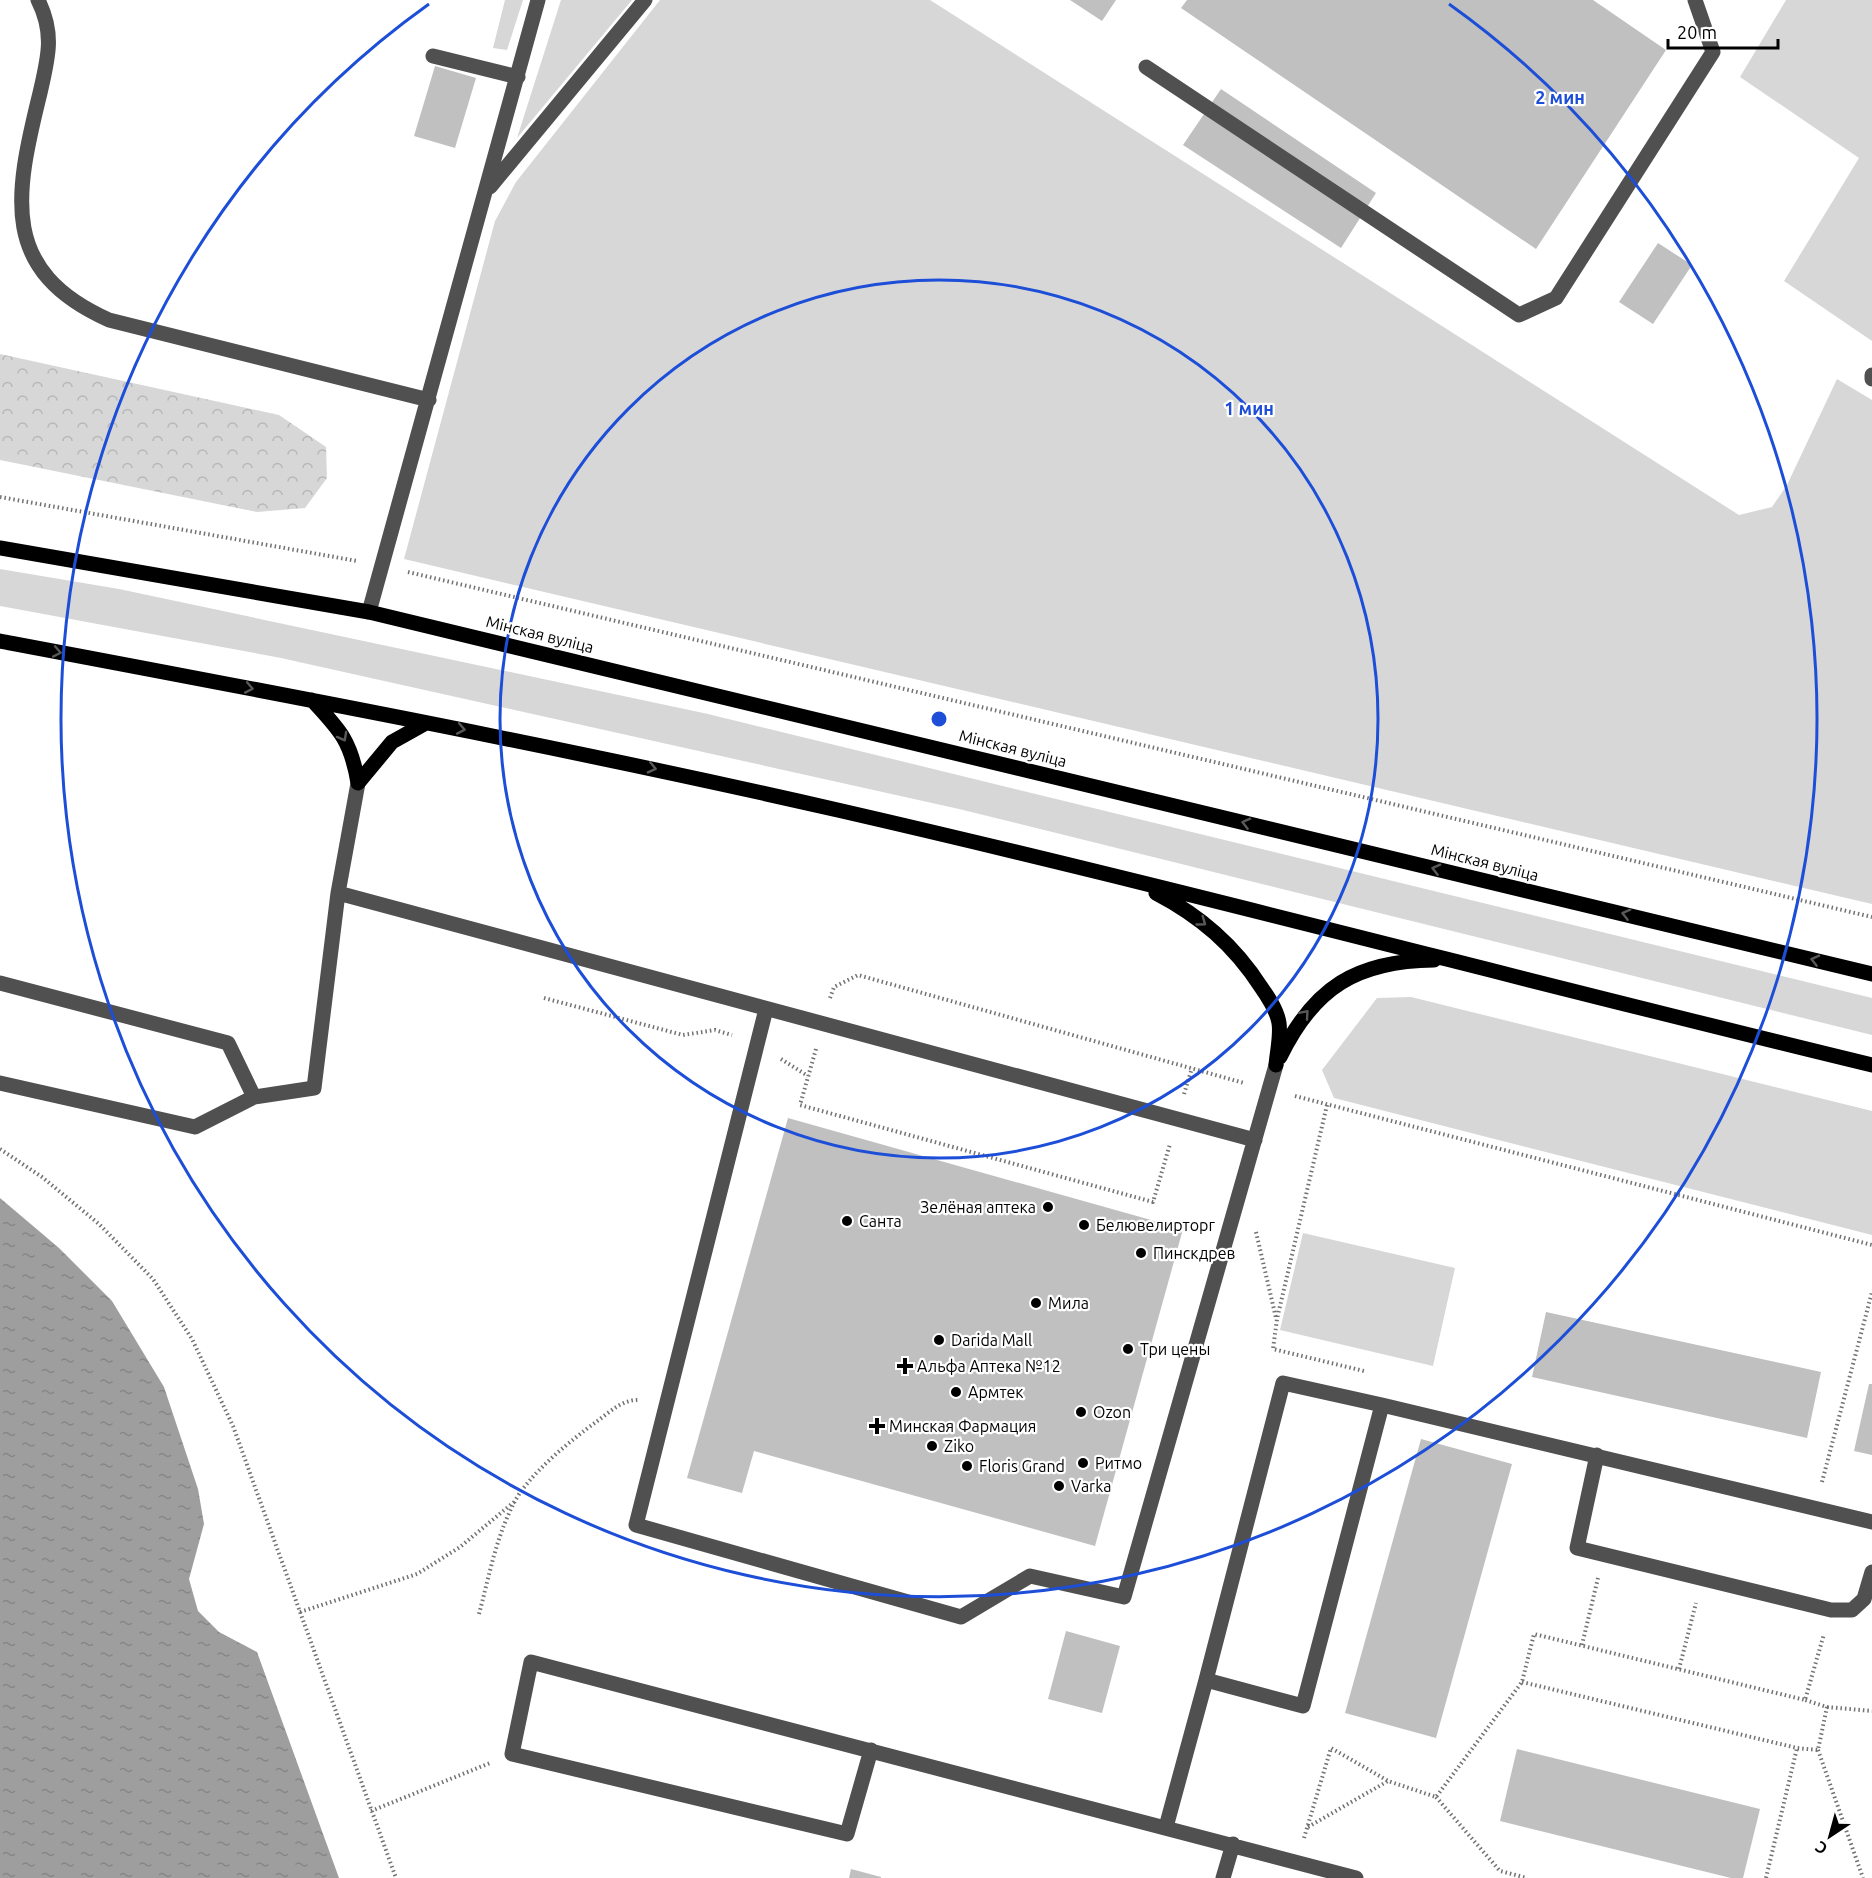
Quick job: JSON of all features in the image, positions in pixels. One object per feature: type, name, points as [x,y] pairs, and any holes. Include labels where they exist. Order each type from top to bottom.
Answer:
[{"type":"main road","name":"Мінская вуліца","points":[[0,548],[369,612],[1872,974]]},
{"type":"main road","points":[[0,641],[588,754],[844,811],[1872,1065]]},
{"type":"main road","points":[[312,700],[341,731],[354,758],[358,783]]},
{"type":"main road","points":[[358,783],[392,742],[426,723]]},
{"type":"main road","points":[[1134,881],[1175,903],[1224,939],[1246,963],[1270,1001],[1279,1024],[1276,1065]]},
{"type":"main road","points":[[1276,1065],[1295,1027],[1318,999],[1352,975],[1378,966],[1404,962],[1454,960]]},
{"type":"lane","points":[[38,0],[50,28],[48,60],[16,202],[17,228],[24,253],[39,276],[80,309],[110,320],[429,400]]},
{"type":"lane","points":[[369,612],[538,0]]},
{"type":"lane","points":[[486,193],[645,0]]},
{"type":"lane","points":[[1146,67],[1519,315],[1556,298],[1713,52],[1695,0]]},
{"type":"lane","points":[[433,56],[518,77]]},
{"type":"lane","points":[[0,1083],[195,1127],[254,1098],[314,1088],[338,893],[358,783]]},
{"type":"lane","points":[[338,893],[1255,1140]]},
{"type":"lane","points":[[0,983],[228,1043],[254,1098]]},
{"type":"lane","points":[[766,1009],[636,1526],[961,1617],[1030,1576],[1124,1597],[1276,1065]]},
{"type":"lane","points":[[1167,1827],[1282,1383],[1597,1455],[1872,1522]]},
{"type":"lane","points":[[1206,1680],[1303,1706],[1382,1405]]},
{"type":"lane","points":[[1597,1455],[1577,1548],[1831,1610],[1852,1610],[1864,1599],[1872,1572]]},
{"type":"lane","points":[[871,1750],[847,1834],[512,1754],[531,1662],[871,1750],[1233,1844],[1356,1878]]},
{"type":"lane","points":[[1223,1878],[1233,1844]]},
{"type":"path","points":[[0,497],[381,566],[1872,917]]},
{"type":"path","points":[[544,998],[683,1035],[715,1030],[758,1043],[808,1076]]},
{"type":"path","points":[[1290,1107],[1293,1096]]},
{"type":"path","points":[[1328,1105],[1277,1318],[1273,1349],[1365,1371]]},
{"type":"path","points":[[0,1149],[42,1177],[99,1224],[160,1289],[192,1339],[233,1426],[396,1878]]},
{"type":"path","points":[[1255,1224],[1277,1318]]},
{"type":"path","points":[[1822,1482],[1872,1292]]},
{"type":"path","points":[[300,1612],[417,1574],[460,1547],[514,1501],[550,1459],[628,1400],[667,1401]]},
{"type":"path","points":[[1810,1479],[1832,1485]]},
{"type":"path","points":[[478,1614],[496,1547],[514,1501]]},
{"type":"path","points":[[1582,1645],[1604,1554]]},
{"type":"path","points":[[1679,1669],[1702,1579]]},
{"type":"path","points":[[1805,1700],[1831,1610]]},
{"type":"path","points":[[1436,1797],[1522,1682],[1534,1634],[1827,1707],[1872,1711]]},
{"type":"path","points":[[1522,1682],[1797,1749],[1818,1750]]},
{"type":"path","points":[[1827,1707],[1818,1750],[1863,1878]]},
{"type":"path","points":[[1298,1863],[1331,1748],[1388,1781],[1436,1797],[1500,1871],[1527,1878]]},
{"type":"path","points":[[1766,1878],[1797,1749]]},
{"type":"path","points":[[371,1811],[512,1754]]},
{"type":"path","points":[[1307,1827],[1388,1781]]},
{"type":"green space","points":[[505,0],[523,0],[507,50],[493,48]]},
{"type":"green space","points":[[561,0],[632,0],[517,138]]},
{"type":"green space","points":[[660,0],[930,0],[1739,515],[1772,507],[1787,485],[1837,379],[1872,400],[1872,904],[404,559],[495,221],[516,182]]},
{"type":"green space","points":[[1786,0],[1872,0],[1872,341],[1784,281],[1859,158],[1740,77]]},
{"type":"green space","points":[[0,354],[279,415],[326,447],[327,478],[305,508],[257,512],[0,460]]},
{"type":"green space","points":[[0,569],[119,589],[708,714],[1872,998],[1872,1035],[959,809],[281,658],[0,606]]},
{"type":"green space","points":[[1411,997],[1872,1111],[1872,1235],[1334,1098],[1322,1070],[1377,998]]},
{"type":"green space","points":[[1303,1233],[1455,1268],[1433,1366],[1280,1330]]},
{"type":"water","points":[[0,1198],[59,1248],[112,1301],[164,1387],[198,1489],[204,1524],[189,1579],[198,1611],[219,1632],[257,1652],[339,1878],[0,1878]]},
{"type":"building","points":[[1070,0],[1116,0],[1102,21]]},
{"type":"building","points":[[1187,0],[1593,0],[1666,50],[1536,249],[1181,8]]},
{"type":"building","points":[[435,66],[476,78],[455,148],[414,136]]},
{"type":"building","points":[[1221,89],[1376,193],[1341,248],[1183,145]]},
{"type":"building","points":[[1658,243],[1692,265],[1653,324],[1619,302]]},
{"type":"building","name":"Darida Mall","points":[[788,1118],[1183,1229],[1095,1546],[754,1451],[742,1493],[687,1478]]},
{"type":"building","points":[[1546,1312],[1821,1372],[1807,1438],[1532,1377]]},
{"type":"building","points":[[1869,1384],[1872,1384],[1872,1455],[1854,1451]]},
{"type":"building","points":[[1421,1439],[1512,1464],[1436,1738],[1345,1713]]},
{"type":"building","points":[[1066,1631],[1120,1646],[1102,1713],[1048,1699]]},
{"type":"building","points":[[1517,1749],[1760,1809],[1743,1878],[1731,1878],[1500,1821]]},
{"type":"building","points":[[851,1869],[881,1877],[881,1878],[849,1878]]},
{"type":"place","name":"Зелёная аптека","points":[[1048,1207]]},
{"type":"place","name":"Санта","points":[[847,1221]]},
{"type":"place","name":"Белювелирторг","points":[[1084,1225]]},
{"type":"place","name":"Пинскдрев","points":[[1141,1253]]},
{"type":"place","name":"Мила","points":[[1036,1303]]},
{"type":"place","name":"Darida Mall","points":[[939,1340]]},
{"type":"place","name":"Три цены","points":[[1128,1349]]},
{"type":"place","name":"Альфа Аптека №12","points":[[905,1366]]},
{"type":"place","name":"Армтек","points":[[956,1392]]},
{"type":"place","name":"Ozon","points":[[1081,1412]]},
{"type":"place","name":"Минская Фармация","points":[[877,1426]]},
{"type":"place","name":"Ziko","points":[[932,1446]]},
{"type":"place","name":"Ритмо","points":[[1083,1463]]},
{"type":"place","name":"Floris Grand","points":[[967,1466]]},
{"type":"place","name":"Varka","points":[[1059,1486]]}]
